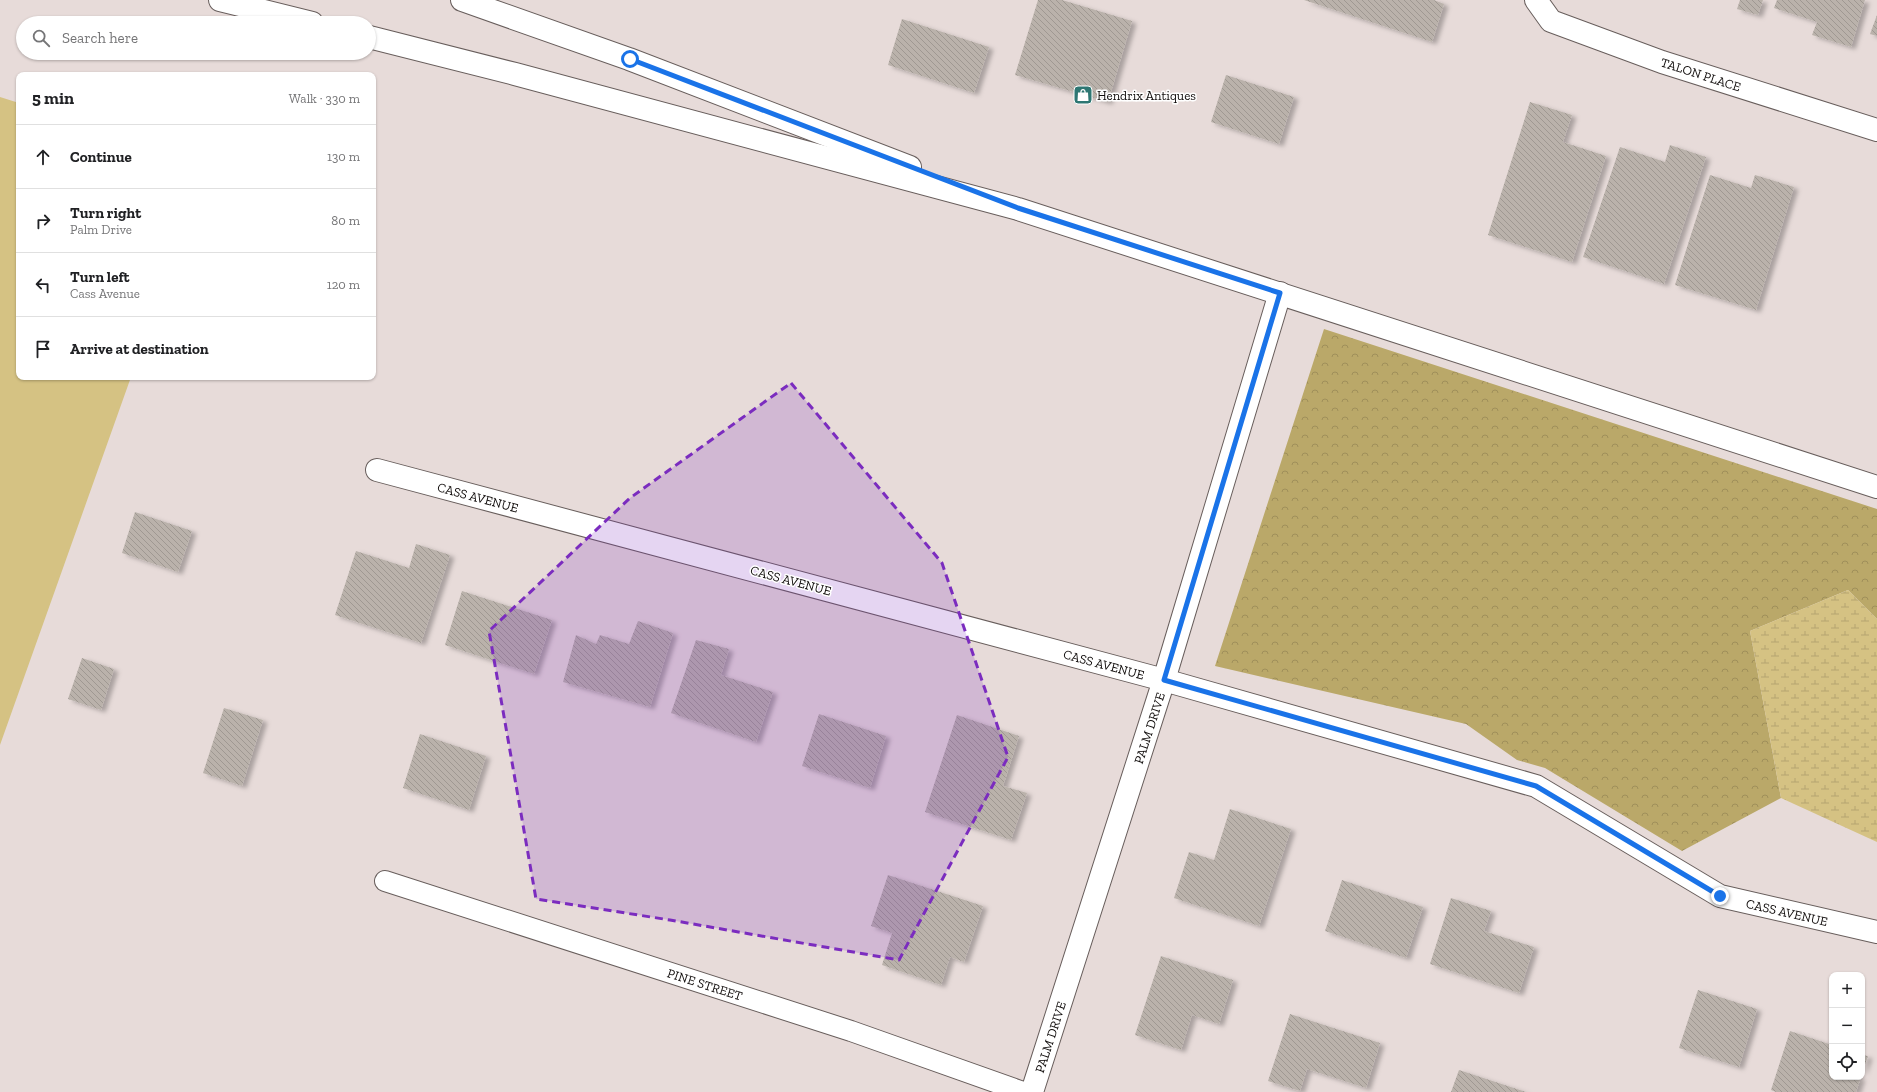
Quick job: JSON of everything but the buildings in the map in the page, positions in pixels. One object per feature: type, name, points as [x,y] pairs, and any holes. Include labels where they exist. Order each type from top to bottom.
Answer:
[{"type":"street","points":[[220,0],[284,16]]},
{"type":"street","points":[[462,0],[630,59],[1018,208],[1877,487]]},
{"type":"street","name":"TALON PLACE","points":[[1536,0],[1551,21],[1662,62],[1877,130]]},
{"type":"street","points":[[376,39],[523,76],[1018,208]]},
{"type":"street","name":"PALM DRIVE","points":[[1032,1092],[1164,680],[1280,293]]},
{"type":"street","name":"CASS AVENUE","points":[[377,470],[1164,680],[1536,786],[1720,896],[1877,932]]},
{"type":"lane","name":"PINE STREET","points":[[385,881],[843,1028],[1023,1092]]},
{"type":"highlighted area","points":[[791,383],[942,563],[1008,757],[899,960],[670,920],[536,899],[489,631],[630,498]]},
{"type":"green space","points":[[0,97],[16,102],[16,380],[130,380],[0,745]]},
{"type":"green space","points":[[1324,329],[1877,509],[1877,619],[1848,590],[1750,631],[1781,798],[1682,851],[1545,768],[1517,760],[1466,724],[1215,666]]},
{"type":"green space","points":[[1848,590],[1877,619],[1877,842],[1781,798],[1750,631]]},
{"type":"place","name":"Hendrix Antiques","points":[[1083,95]]},
{"type":"route","points":[[630,59],[1018,208],[1280,293],[1164,680],[1536,786],[1720,896]]}]
